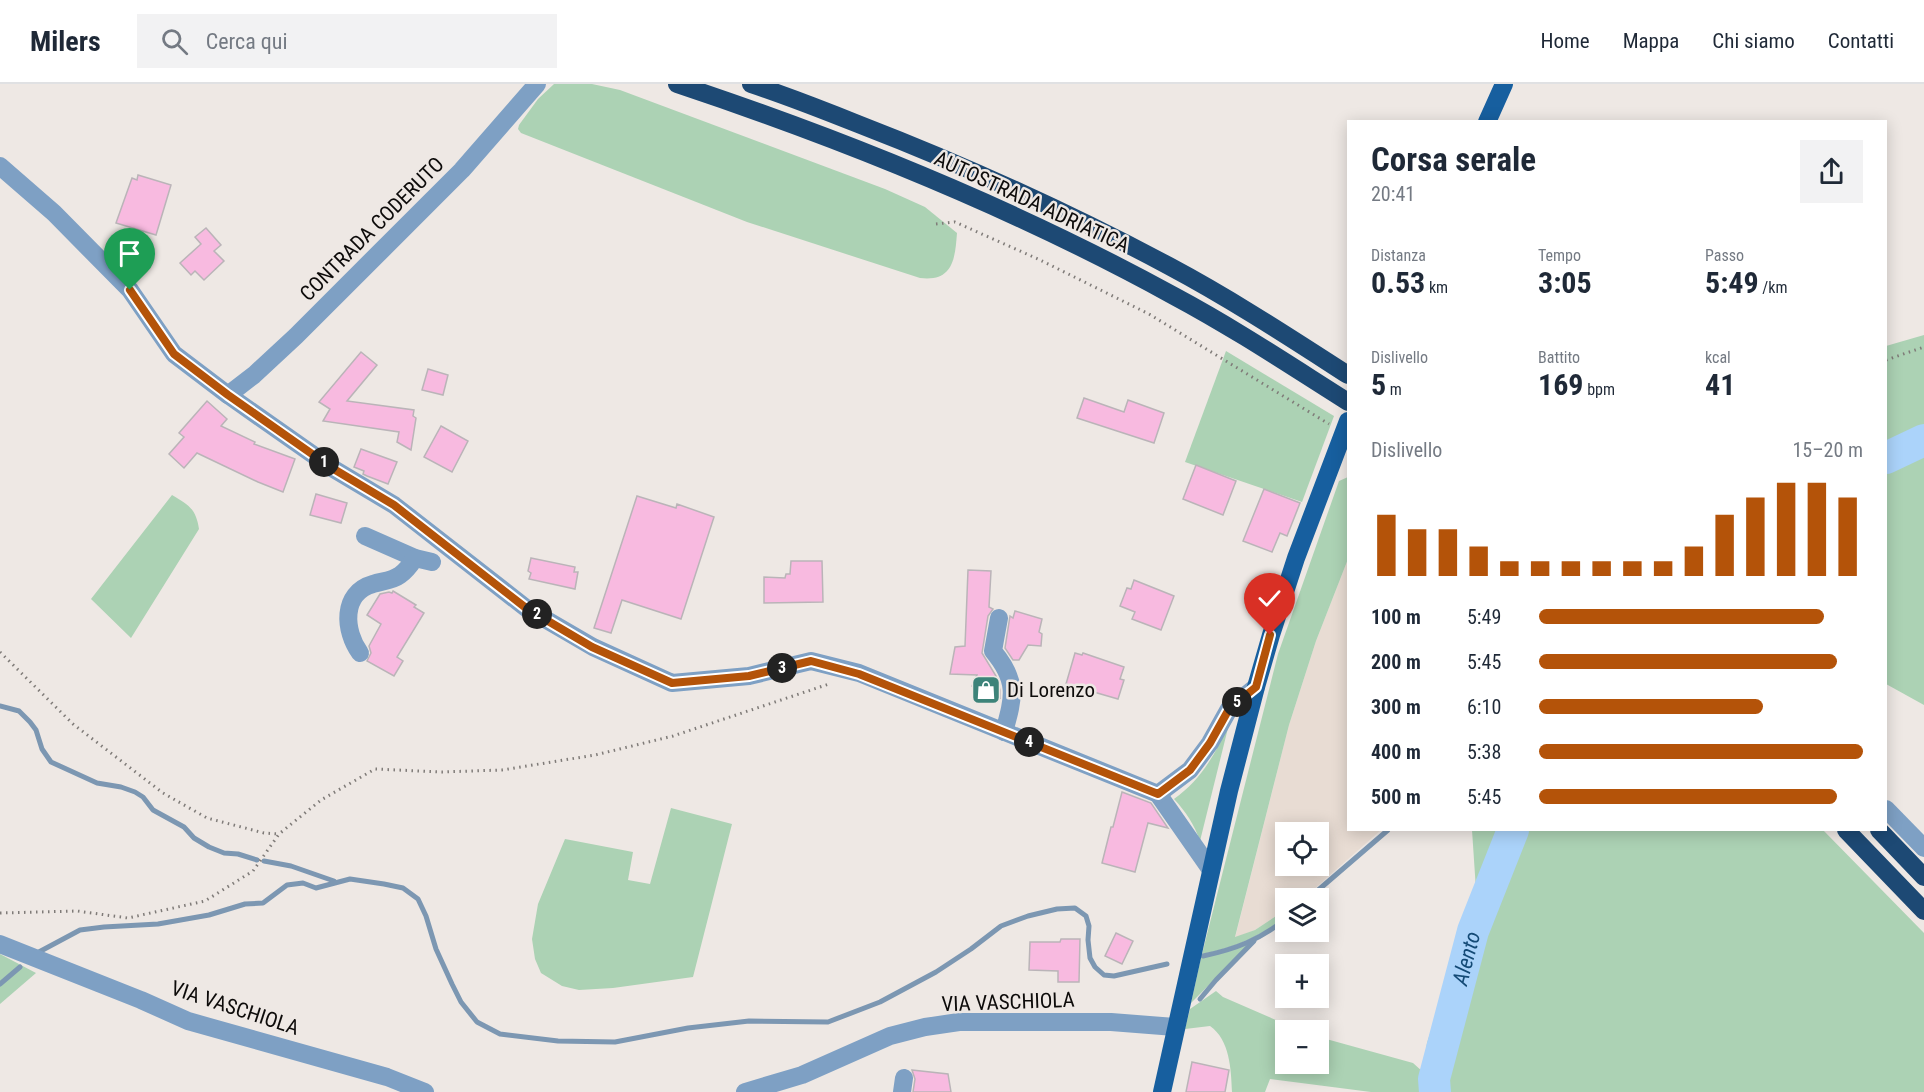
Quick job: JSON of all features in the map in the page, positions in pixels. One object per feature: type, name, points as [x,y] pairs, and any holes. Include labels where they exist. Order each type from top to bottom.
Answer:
[{"type":"highway","name":"AUTOSTRADA ADRIATICA","points":[[677,84],[770,115],[876,156],[976,198],[1069,241],[1185,302],[1347,401]]},
{"type":"highway","name":"AUTOSTRADA ADRIATICA","points":[[751,84],[980,174],[1076,219],[1170,267],[1247,311],[1347,374]]},
{"type":"highway","points":[[1847,831],[1924,911]]},
{"type":"highway","points":[[1880,831],[1924,877]]},
{"type":"main road","points":[[1487,120],[1503,84]]},
{"type":"main road","points":[[1162,1092],[1211,870],[1270,635],[1296,558],[1341,456],[1347,428]]},
{"type":"street","name":"CONTRADA CODERUTO","points":[[228,395],[254,375],[296,336],[454,179],[537,84]]},
{"type":"street","points":[[0,166],[54,213],[130,290],[174,354],[332,468],[394,505],[526,608],[592,647],[672,683],[749,676],[811,661],[859,674],[1158,794],[1211,870]]},
{"type":"street","points":[[360,654],[351,635],[349,604],[358,591],[372,584],[394,579],[424,560],[365,536]]},
{"type":"street","points":[[999,618],[993,651],[1005,664],[1010,675],[1013,693],[1004,732]]},
{"type":"street","points":[[1158,794],[1190,770],[1210,743],[1229,709],[1256,687]]},
{"type":"street","points":[[1887,810],[1924,848]]},
{"type":"street","name":"VIA VASCHIOLA","points":[[0,944],[188,1021],[387,1077],[425,1092]]},
{"type":"street","name":"VIA VASCHIOLA","points":[[745,1092],[802,1075],[890,1036],[925,1027],[959,1022],[1111,1022],[1175,1027]]},
{"type":"path","points":[[936,225],[956,222],[1038,259],[1149,314],[1330,425],[1347,423]]},
{"type":"path","points":[[1887,360],[1924,347]]},
{"type":"path","points":[[0,652],[73,724],[163,793],[207,818],[264,833],[279,834]]},
{"type":"path","points":[[0,913],[77,911],[128,918],[206,901],[253,871],[279,834],[321,800],[375,770],[442,772],[502,770],[595,755],[674,736],[859,674]]},
{"type":"shaded area","points":[[1347,562],[1347,831],[1380,831],[1329,876],[1329,822],[1275,822],[1275,876],[1329,876],[1315,888],[1275,888],[1275,917],[1255,930],[1235,938],[1289,725],[1316,641]]},
{"type":"green space","points":[[554,84],[592,84],[620,90],[885,189],[925,207],[957,233],[955,252],[950,267],[939,276],[920,278],[747,222],[521,133],[518,129],[519,125],[538,99]]},
{"type":"green space","points":[[1924,335],[1924,439],[1887,457],[1887,346]]},
{"type":"green space","points":[[1226,351],[1334,416],[1302,502],[1185,462]]},
{"type":"green space","points":[[1924,440],[1924,705],[1887,685],[1887,458]]},
{"type":"green space","points":[[1347,477],[1347,562],[1316,641],[1289,725],[1235,937],[1255,930],[1275,917],[1275,924],[1246,941],[1202,954],[1278,654],[1339,481]]},
{"type":"green space","points":[[172,495],[191,508],[199,529],[131,638],[91,599]]},
{"type":"green space","points":[[1229,724],[1200,841],[1189,818],[1174,799],[1200,775]]},
{"type":"green space","points":[[671,808],[732,824],[693,977],[613,988],[579,990],[562,986],[541,973],[535,959],[532,939],[538,904],[565,839],[633,852],[628,880],[650,884]]},
{"type":"green space","points":[[1472,831],[1824,831],[1924,933],[1924,1092],[1440,1092],[1440,1088],[1430,1079],[1430,1092],[1371,1092],[1270,1079],[1265,1092],[1232,1092],[1228,1056],[1217,1032],[1210,1026],[1185,1029],[1190,1009],[1216,991],[1223,997],[1276,1020],[1275,1074],[1329,1074],[1329,1040],[1413,1063],[1423,1072],[1427,1043],[1467,929],[1476,890]]},
{"type":"green space","points":[[1255,939],[1191,1003],[1201,958],[1230,951]]},
{"type":"green space","points":[[0,954],[36,973],[0,1004]]},
{"type":"building","points":[[138,175],[171,185],[156,235],[116,223],[132,178],[137,180]]},
{"type":"building","points":[[206,228],[221,245],[214,251],[224,261],[204,280],[195,271],[191,275],[180,263],[201,244],[195,237]]},
{"type":"building","points":[[361,352],[377,365],[347,401],[414,410],[413,416],[416,418],[411,450],[397,442],[399,432],[323,421],[330,409],[319,402]]},
{"type":"building","points":[[428,369],[448,375],[443,395],[422,390]]},
{"type":"building","points":[[1084,398],[1124,412],[1128,400],[1164,413],[1154,443],[1077,418]]},
{"type":"building","points":[[207,401],[227,419],[221,426],[255,442],[254,444],[295,459],[283,492],[197,453],[184,468],[169,454],[184,437],[179,433]]},
{"type":"building","points":[[441,426],[468,441],[452,472],[424,457]]},
{"type":"building","points":[[361,449],[397,462],[388,484],[363,474],[364,471],[354,467]]},
{"type":"building","points":[[1196,465],[1236,481],[1223,515],[1183,499]]},
{"type":"building","points":[[1264,489],[1300,503],[1287,536],[1280,533],[1272,552],[1243,541]]},
{"type":"building","points":[[316,494],[347,503],[341,523],[310,515]]},
{"type":"building","points":[[637,496],[676,508],[677,504],[714,517],[681,619],[622,600],[611,633],[594,628]]},
{"type":"building","points":[[531,558],[575,567],[574,572],[578,572],[575,589],[529,579]]},
{"type":"building","points":[[791,561],[822,561],[823,602],[764,603],[764,577],[785,578],[786,574],[790,574]]},
{"type":"building","points":[[968,570],[991,571],[989,607],[993,609],[988,616],[982,653],[996,676],[1000,698],[972,686],[977,675],[950,674],[955,647],[965,646]]},
{"type":"building","points":[[1134,580],[1174,596],[1161,630],[1132,619],[1135,612],[1120,606],[1127,588],[1131,589]]},
{"type":"building","points":[[393,591],[416,605],[414,607],[424,613],[397,657],[403,661],[394,676],[367,661],[371,653],[369,646],[381,624],[367,615],[380,594]]},
{"type":"building","points":[[1015,611],[1042,619],[1039,632],[1042,634],[1041,646],[1028,645],[1019,660],[1013,660],[1005,648],[1010,616],[1013,618]]},
{"type":"building","points":[[1075,653],[1082,655],[1083,653],[1124,667],[1120,679],[1124,680],[1118,699],[1066,684]]},
{"type":"building","points":[[1122,792],[1151,803],[1168,828],[1148,823],[1135,872],[1102,863]]},
{"type":"building","points":[[1116,933],[1133,941],[1122,964],[1105,956]]},
{"type":"building","points":[[1061,939],[1080,939],[1079,982],[1058,982],[1058,971],[1029,970],[1030,942],[1060,942]]},
{"type":"building","points":[[1192,1062],[1229,1070],[1225,1092],[1186,1092]]},
{"type":"building","points":[[912,1070],[948,1074],[951,1092],[913,1092],[915,1079]]},
{"type":"waterway","name":"Alento","points":[[1887,458],[1924,440]]},
{"type":"waterway","points":[[0,706],[19,711],[30,722],[36,730],[42,749],[51,762],[97,783],[135,792],[143,797],[153,810],[184,827],[194,838],[209,847],[224,853],[238,854],[257,860]]},
{"type":"waterway","points":[[1321,888],[1387,831]]},
{"type":"waterway","name":"Alento","points":[[1435,1092],[1434,1079],[1473,931],[1513,831]]},
{"type":"waterway","points":[[264,861],[291,866],[334,881]]},
{"type":"waterway","points":[[37,953],[80,930],[158,924],[209,915],[245,904],[263,903],[287,885],[303,883],[316,888],[350,879],[384,884],[403,888],[418,899],[436,949],[452,984],[461,1002],[477,1022],[500,1034],[558,1041],[615,1042],[688,1028],[749,1021],[828,1022],[880,1002],[936,972],[1001,926],[1057,909],[1075,908],[1086,916],[1089,926],[1090,958],[1095,967],[1104,975],[1114,976],[1167,964]]},
{"type":"waterway","points":[[1203,956],[1247,943],[1275,927]]},
{"type":"waterway","points":[[1200,999],[1254,941]]},
{"type":"waterway","points":[[0,984],[20,967]]},
{"type":"place","name":"Di Lorenzo","points":[[986,690]]},
{"type":"route","points":[[130,290],[174,354],[228,395],[332,468],[394,505],[526,608],[592,647],[672,683],[749,676],[811,661],[859,674],[1158,794],[1190,770],[1210,743],[1229,709],[1256,687],[1270,635]]}]
